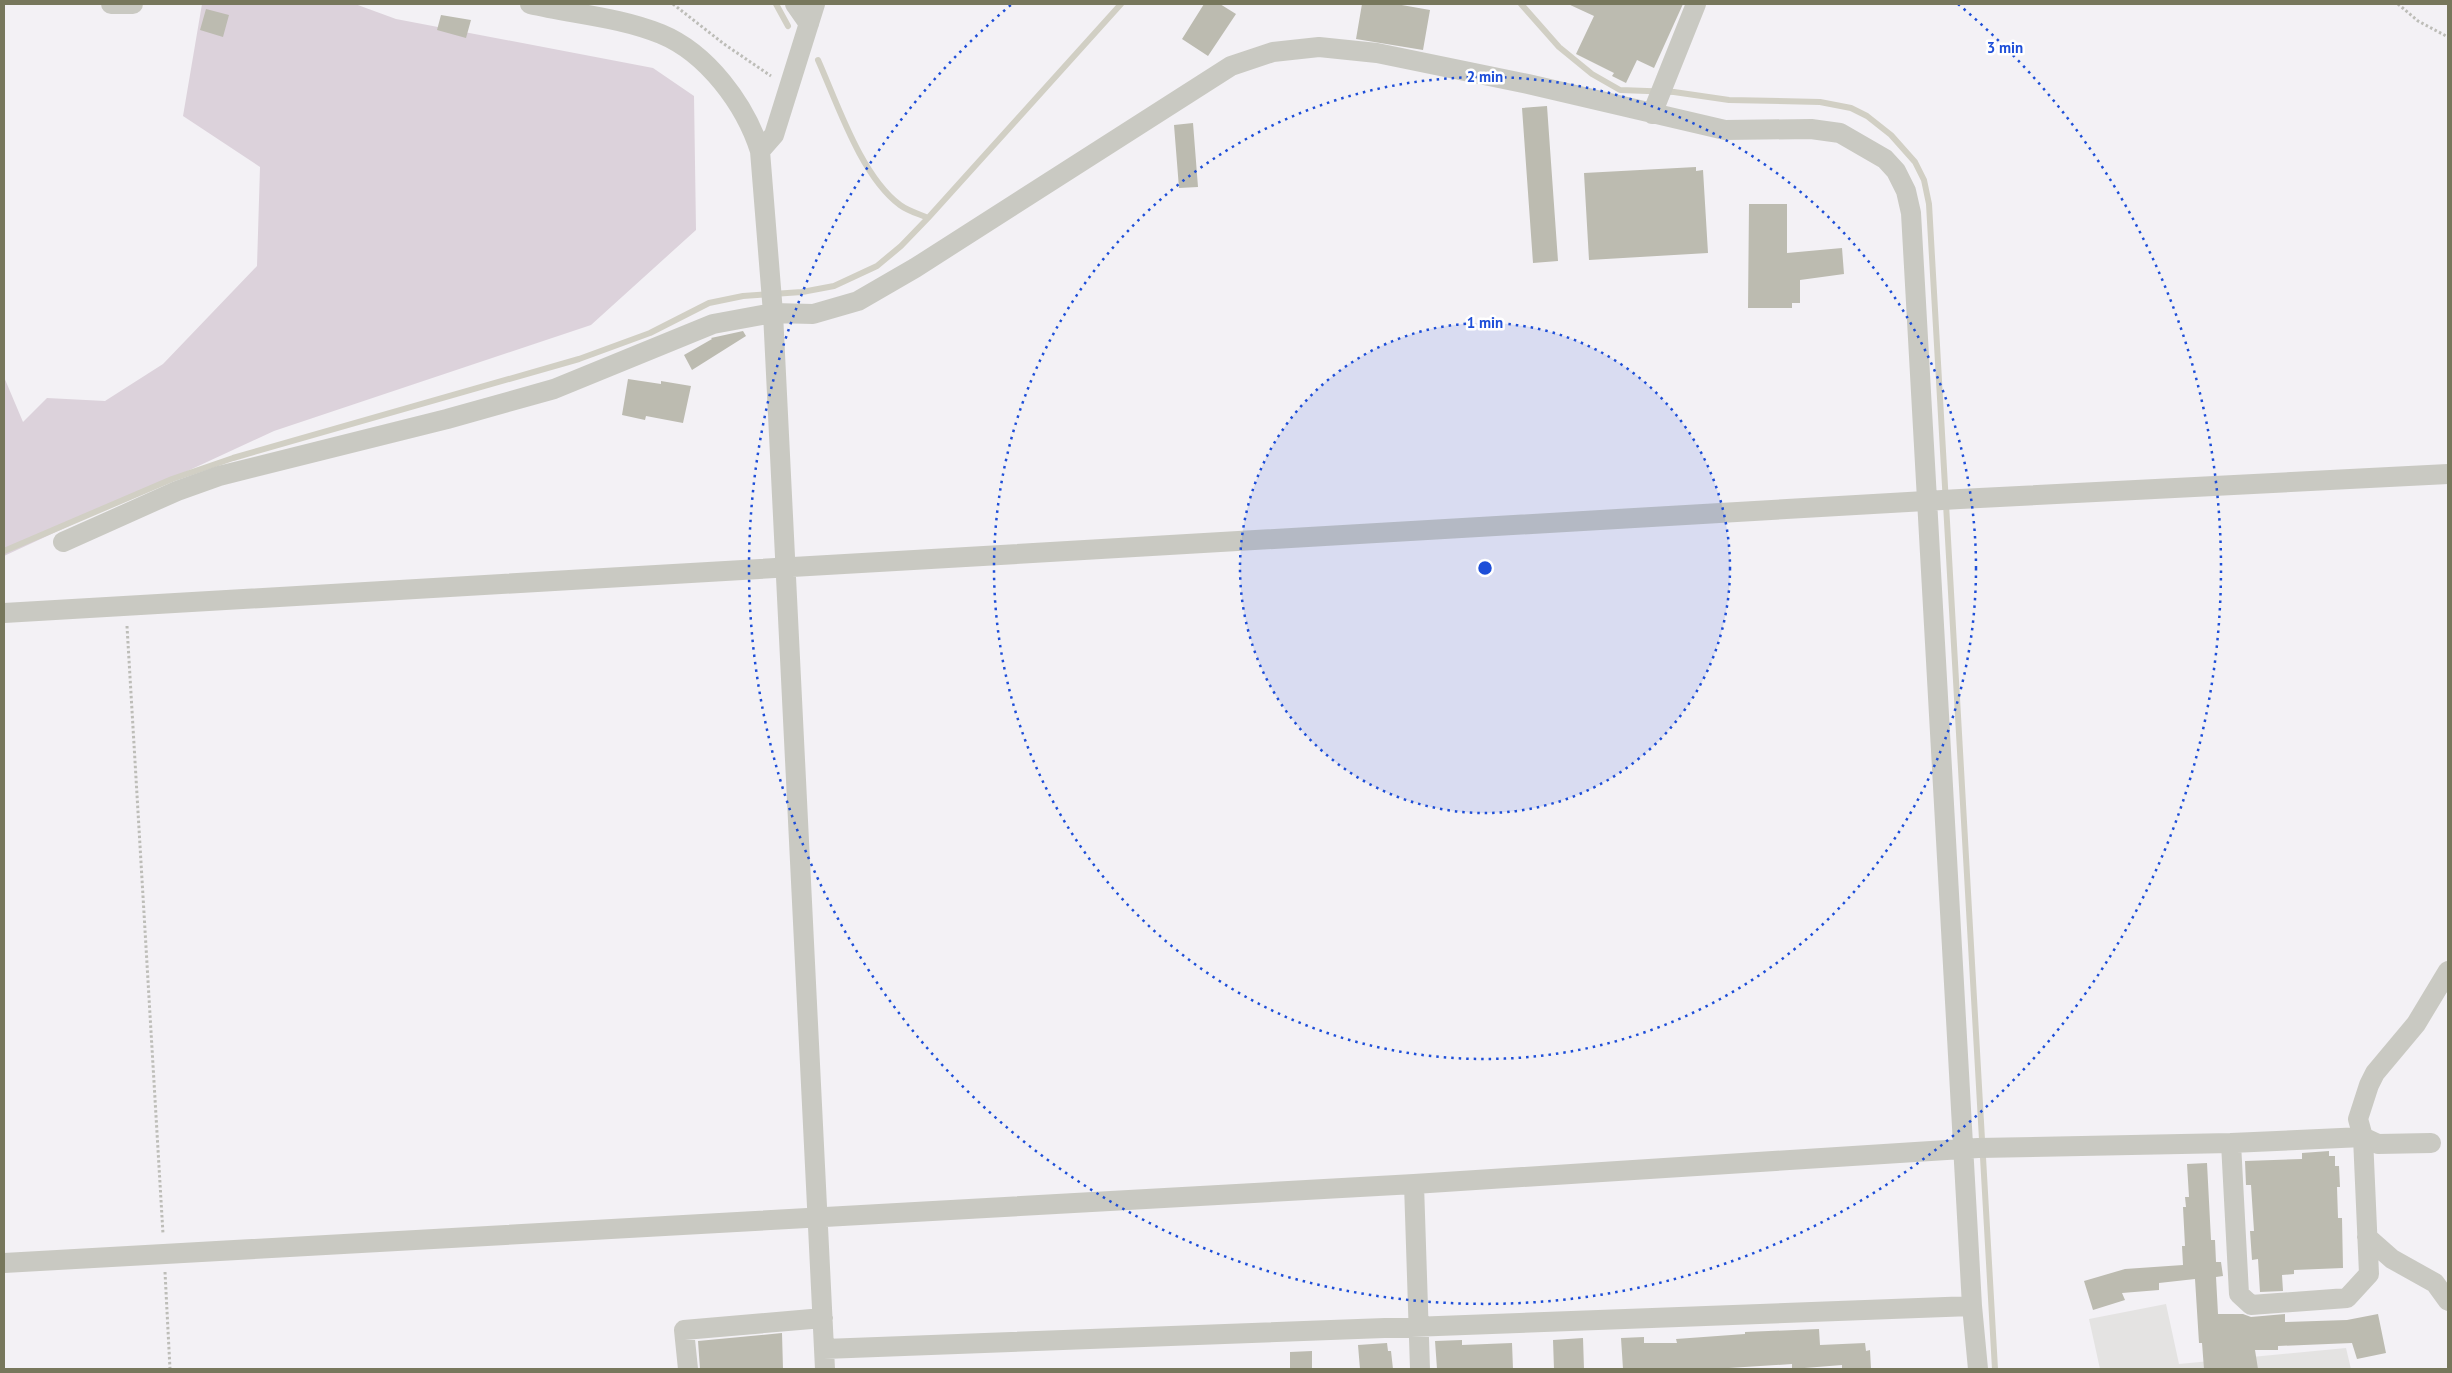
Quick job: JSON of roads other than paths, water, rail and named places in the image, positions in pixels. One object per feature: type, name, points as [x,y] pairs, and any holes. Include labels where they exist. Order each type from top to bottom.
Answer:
[{"type":"street","points":[[111,4],[133,4]]},
{"type":"street","points":[[530,4],[624,22],[662,34],[695,55],[731,94],[753,131],[760,151],[772,300],[825,1369]]},
{"type":"street","points":[[794,4],[809,24]]},
{"type":"street","points":[[760,151],[774,134],[815,4]]},
{"type":"street","points":[[1652,114],[1696,4]]},
{"type":"street","points":[[63,542],[177,491],[219,476],[528,397],[595,374],[772,300],[813,314],[858,300],[915,268],[1231,66],[1273,52],[1319,47],[1377,53],[1528,84],[1725,130],[1811,129],[1840,133],[1885,159],[1896,171],[1906,191],[1911,213],[1978,1148],[1972,1306],[1978,1369]]},
{"type":"street","points":[[4,613],[1960,499],[2448,474]]},
{"type":"street","points":[[2231,1143],[2239,1294],[2251,1305],[2348,1298],[2368,1274],[2363,1137],[2358,1119],[2375,1073],[2416,1024],[2448,971]]},
{"type":"street","points":[[4,1263],[1414,1184],[1978,1148],[2231,1143],[2363,1137],[2378,1144],[2431,1143]]},
{"type":"street","points":[[1414,1184],[1420,1369]]},
{"type":"street","points":[[2367,1237],[2392,1259],[2435,1283],[2448,1301]]},
{"type":"street","points":[[824,1349],[1972,1306]]},
{"type":"street","points":[[688,1369],[684,1330],[823,1318]]},
{"type":"waterway","points":[[776,4],[788,26]]},
{"type":"waterway","points":[[818,60],[842,118],[862,158],[874,176],[886,192],[900,205],[928,218],[1121,4]]},
{"type":"waterway","points":[[1521,4],[1559,47],[1592,74],[1620,90],[1674,92],[1729,100],[1820,102],[1851,108],[1867,116],[1891,135],[1915,162],[1924,180],[1929,204],[1995,1369]]},
{"type":"waterway","points":[[4,551],[172,479],[233,458],[579,359],[650,333],[709,303],[743,296],[802,292],[834,286],[877,266],[901,246],[928,218]]}]
